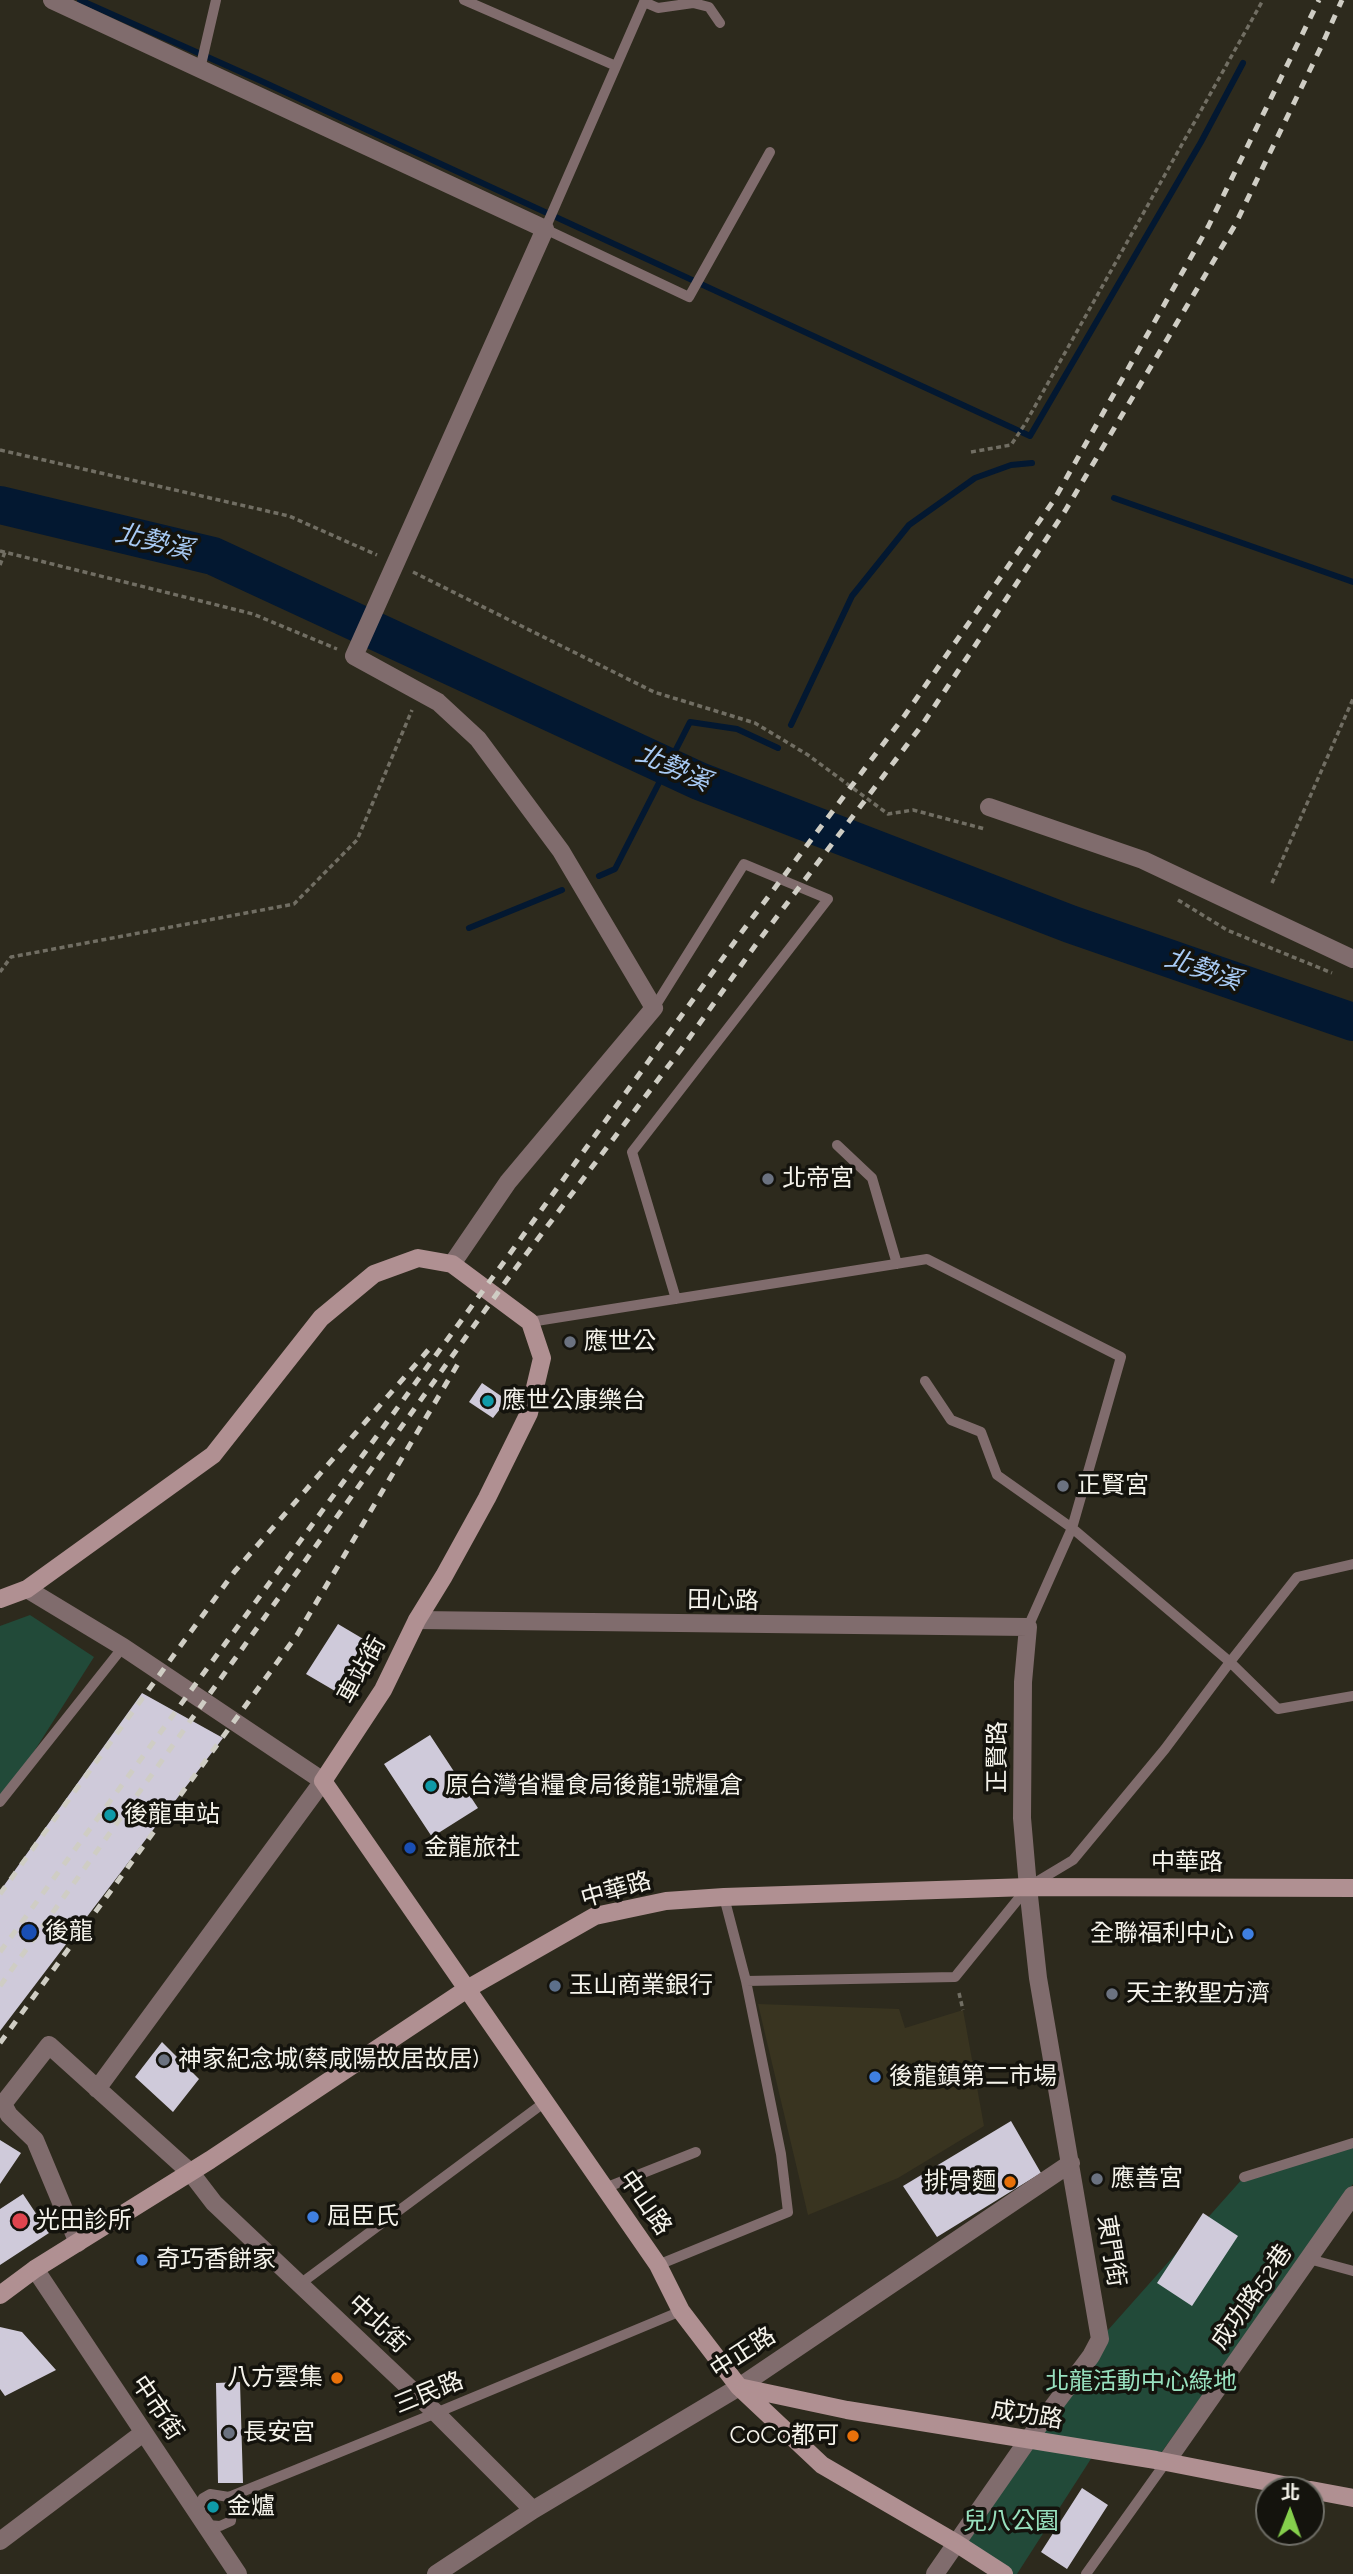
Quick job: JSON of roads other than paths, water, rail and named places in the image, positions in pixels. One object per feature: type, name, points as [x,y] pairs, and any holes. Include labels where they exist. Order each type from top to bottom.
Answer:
[{"type":"street","points":[[52,0],[83,8],[201,66],[546,226],[354,656],[438,702],[478,739],[561,851],[654,1008],[508,1182],[452,1264]]},
{"type":"street","points":[[989,807],[1143,860],[1353,959]]},
{"type":"street","points":[[0,1599],[26,1588],[213,1455],[321,1318],[374,1274],[418,1258],[452,1264],[530,1322]]},
{"type":"street","name":"車站街","points":[[97,2089],[323,1781],[383,1689],[417,1620],[487,1498],[529,1412],[542,1359],[530,1322]]},
{"type":"street","points":[[26,1588],[123,1647],[323,1781]]},
{"type":"street","name":"田心路","points":[[417,1620],[1028,1627]]},
{"type":"street","name":"正賢路","points":[[1028,1627],[1023,1682],[1022,1818],[1028,1887]]},
{"type":"street","name":"中山路","points":[[323,1781],[658,2265],[681,2311],[739,2387],[822,2465],[1004,2574]]},
{"type":"street","name":"中華路","points":[[0,2295],[35,2269],[191,2173],[467,1989],[595,1916],[666,1901],[724,1897],[1028,1887],[1353,1888]]},
{"type":"street","name":"東門街","points":[[935,2574],[1028,2440],[1091,2356],[1100,2339],[1038,1978],[1028,1887]]},
{"type":"street","points":[[78,2243],[35,2140],[9,2115],[1,2103],[49,2045],[191,2173]]},
{"type":"street","name":"中正路","points":[[436,2574],[533,2510],[739,2387],[1071,2163]]},
{"type":"street","name":"中北街","points":[[191,2173],[214,2203],[436,2413],[533,2510]]},
{"type":"street","name":"成功路52巷","points":[[1166,2462],[1353,2195]]},
{"type":"street","name":"中市街","points":[[35,2269],[238,2574]]},
{"type":"street","name":"成功路","points":[[739,2387],[847,2410],[1166,2462],[1255,2479]]},
{"type":"street","points":[[0,2541],[143,2433]]},
{"type":"street","name":"成功路","points":[[1325,2493],[1353,2498]]},
{"type":"lane","points":[[201,66],[216,0]]},
{"type":"lane","points":[[464,0],[616,66]]},
{"type":"lane","points":[[720,23],[709,7],[693,3],[659,8],[644,1],[546,226],[689,297],[770,152]]},
{"type":"lane","points":[[654,1008],[744,864],[828,899],[632,1152],[676,1299]]},
{"type":"lane","points":[[837,1145],[873,1178],[897,1264]]},
{"type":"lane","points":[[530,1322],[927,1259],[1121,1357],[1072,1528],[1028,1627]]},
{"type":"lane","points":[[925,1381],[951,1420],[981,1432],[997,1475],[1072,1528],[1230,1662],[1279,1709],[1353,1696]]},
{"type":"lane","points":[[746,1980],[955,1977],[1028,1887],[1073,1860],[1165,1749],[1297,1577],[1353,1564]]},
{"type":"lane","points":[[0,1802],[123,1647]]},
{"type":"lane","points":[[658,2265],[788,2212],[781,2154],[746,1980],[724,1897]]},
{"type":"lane","points":[[300,2284],[545,2102]]},
{"type":"lane","points":[[1244,2177],[1353,2143]]},
{"type":"lane","points":[[605,2188],[696,2152]]},
{"type":"lane","points":[[1309,2259],[1353,2271]]},
{"type":"lane","name":"三民路","points":[[197,2510],[203,2498],[210,2494],[229,2497],[681,2311]]},
{"type":"lane","points":[[1086,2574],[1166,2462]]},
{"type":"lane","points":[[207,2525],[220,2526],[231,2521],[232,2505],[229,2497]]},
{"type":"waterway","points":[[80,0],[1030,436],[1201,142],[1243,63]]},
{"type":"waterway","points":[[791,725],[852,596],[909,525],[975,478],[1011,465],[1032,463]]},
{"type":"waterway","points":[[1114,498],[1353,582]]},
{"type":"waterway","name":"北勢溪","points":[[0,505],[213,556],[699,781],[1070,924],[1353,1022]]},
{"type":"waterway","points":[[599,876],[615,869],[690,722],[737,729],[778,748]]},
{"type":"waterway","points":[[469,928],[562,890]]},
{"type":"railway","points":[[0,1952],[741,933],[905,715],[1054,500],[1208,227],[1319,0]]},
{"type":"railway","points":[[0,1986],[509,1277],[922,725],[1065,511],[1235,225],[1342,0]]},
{"type":"railway","points":[[0,1894],[235,1571],[430,1348]]},
{"type":"railway","points":[[0,2043],[297,1635],[459,1362]]},
{"type":"place","name":"北帝宮","points":[[768,1179]]},
{"type":"place","name":"應世公","points":[[570,1342]]},
{"type":"place","name":"應世公康樂台","points":[[488,1401]]},
{"type":"place","name":"正賢宮","points":[[1063,1486]]},
{"type":"place","name":"原台灣省糧食局後龍1號糧倉","points":[[431,1786]]},
{"type":"place","name":"後龍車站","points":[[110,1815]]},
{"type":"place","name":"金龍旅社","points":[[410,1848]]},
{"type":"place","name":"後龍","points":[[29,1932]]},
{"type":"place","name":"全聯福利中心","points":[[1248,1934]]},
{"type":"place","name":"玉山商業銀行","points":[[555,1986]]},
{"type":"place","name":"天主教聖方濟","points":[[1112,1994]]},
{"type":"place","name":"神家紀念城(蔡咸陽故居故居)","points":[[164,2060]]},
{"type":"place","name":"後龍鎮第二市場","points":[[875,2077]]},
{"type":"place","name":"應善宮","points":[[1097,2179]]},
{"type":"place","name":"排骨麵","points":[[1010,2182]]},
{"type":"place","name":"屈臣氏","points":[[313,2217]]},
{"type":"place","name":"光田診所","points":[[20,2221]]},
{"type":"place","name":"奇巧香餅家","points":[[142,2260]]},
{"type":"place","name":"八方雲集","points":[[337,2378]]},
{"type":"place","name":"長安宮","points":[[229,2433]]},
{"type":"place","name":"CoCo都可","points":[[853,2436]]},
{"type":"place","name":"金爐","points":[[213,2507]]},
{"type":"park label","name":"北龍活動中心綠地","points":[[1141,2382]]},
{"type":"park label","name":"兒八公園","points":[[1011,2522]]}]
